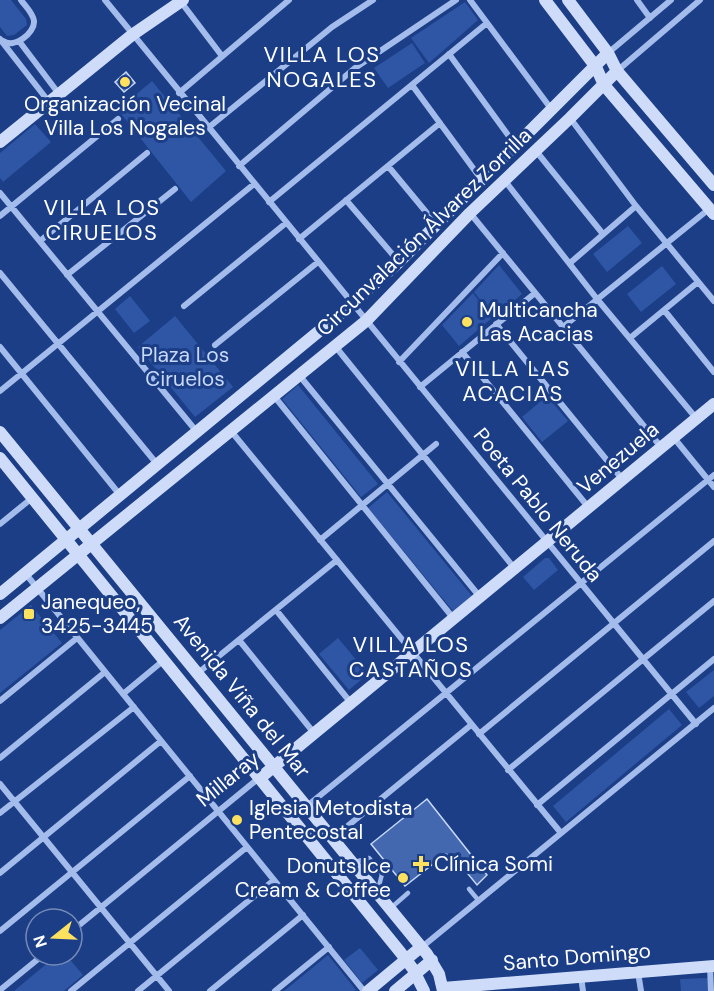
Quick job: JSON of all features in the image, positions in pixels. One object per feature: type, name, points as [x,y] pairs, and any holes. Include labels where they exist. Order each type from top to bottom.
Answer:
[{"type":"main road","points":[[545,0],[596,67],[604,85],[712,211]]},
{"type":"main road","points":[[568,0],[608,54],[617,71],[714,185]]},
{"type":"main road","points":[[0,142],[132,35],[182,1]]},
{"type":"main road","name":"Circunvalación Álvarez Zorrilla","points":[[0,594],[352,304],[399,262],[608,54]]},
{"type":"main road","name":"Circunvalación Álvarez Zorrilla","points":[[0,618],[366,321],[470,213],[617,71]]},
{"type":"main road","name":"Venezuela","points":[[548,542],[714,404]]},
{"type":"main road","name":"Avenida Viña del Mar","points":[[0,432],[432,960],[443,989]]},
{"type":"main road","name":"Avenida Viña del Mar","points":[[0,458],[407,959],[424,991]]},
{"type":"main road","name":"Millaray","points":[[260,778],[548,542]]},
{"type":"main road","points":[[366,991],[421,947]]},
{"type":"main road","points":[[395,991],[432,960]]},
{"type":"main road","name":"Santo Domingo","points":[[443,989],[712,966]]},
{"type":"street","points":[[0,39],[6,44],[13,44],[32,30],[33,16],[21,0]]},
{"type":"street","name":"Poeta Pablo Neruda","points":[[105,0],[696,724]]},
{"type":"street","points":[[179,93],[289,0]]},
{"type":"street","points":[[208,128],[332,27],[373,0]]},
{"type":"street","points":[[239,166],[355,68],[456,0]]},
{"type":"street","points":[[470,0],[552,111]]},
{"type":"street","points":[[637,0],[650,18]]},
{"type":"street","name":"Circunvalación Álvarez Zorrilla","points":[[608,54],[672,0]]},
{"type":"street","name":"Circunvalación Álvarez Zorrilla","points":[[617,71],[700,0]]},
{"type":"street","points":[[182,1],[222,56]]},
{"type":"street","points":[[268,202],[487,23]]},
{"type":"street","points":[[0,39],[54,98]]},
{"type":"street","points":[[19,41],[54,98]]},
{"type":"street","points":[[449,54],[516,146]]},
{"type":"street","points":[[412,84],[481,179]]},
{"type":"street","points":[[570,118],[636,206],[714,301]]},
{"type":"street","points":[[0,216],[118,119]]},
{"type":"street","points":[[299,239],[440,123]]},
{"type":"street","points":[[536,150],[603,234]]},
{"type":"street","points":[[40,241],[147,153]]},
{"type":"street","points":[[388,166],[436,224]]},
{"type":"street","points":[[504,180],[597,299],[696,419]]},
{"type":"street","points":[[0,392],[254,184]]},
{"type":"street","points":[[68,275],[175,189]]},
{"type":"street","points":[[0,192],[196,432]]},
{"type":"street","points":[[346,200],[399,262]]},
{"type":"street","points":[[570,263],[636,206]]},
{"type":"street","points":[[563,327],[666,243],[712,211]]},
{"type":"street","points":[[470,213],[662,448]]},
{"type":"street","points":[[184,306],[286,223]]},
{"type":"street","points":[[399,362],[503,254]]},
{"type":"street","points":[[216,345],[318,262]]},
{"type":"street","points":[[0,273],[158,464]]},
{"type":"street","points":[[630,338],[698,282]]},
{"type":"street","points":[[420,387],[535,292]]},
{"type":"street","points":[[664,310],[714,372]]},
{"type":"street","points":[[496,324],[623,480]]},
{"type":"street","points":[[334,346],[515,569]]},
{"type":"street","points":[[0,347],[120,496]]},
{"type":"street","points":[[462,352],[589,508]]},
{"type":"street","points":[[299,375],[480,598]]},
{"type":"street","points":[[274,396],[454,619]]},
{"type":"street","points":[[231,431],[561,833]]},
{"type":"street","points":[[674,438],[711,477],[714,487]]},
{"type":"street","points":[[320,540],[436,444]]},
{"type":"street","points":[[307,806],[711,477]]},
{"type":"street","points":[[0,524],[32,498]]},
{"type":"street","points":[[478,734],[714,541]]},
{"type":"street","points":[[198,674],[337,560]]},
{"type":"street","points":[[25,573],[366,991]]},
{"type":"street","points":[[508,770],[714,601]]},
{"type":"street","points":[[276,610],[351,703]]},
{"type":"street","points":[[0,701],[77,638]]},
{"type":"street","points":[[239,640],[314,733]]},
{"type":"street","points":[[537,805],[714,659]]},
{"type":"street","points":[[123,694],[164,660]]},
{"type":"street","points":[[0,758],[105,672]]},
{"type":"street","points":[[0,813],[134,707]]},
{"type":"street","points":[[421,947],[714,708]]},
{"type":"street","points":[[333,838],[471,725]]},
{"type":"street","points":[[0,873],[161,741]]},
{"type":"street","points":[[0,931],[189,776]]},
{"type":"street","name":"Millaray","points":[[84,921],[260,778]]},
{"type":"street","points":[[0,784],[169,991]]},
{"type":"street","points":[[71,991],[247,847]]},
{"type":"street","points":[[138,991],[274,880]]},
{"type":"street","points":[[210,991],[303,915]]},
{"type":"street","points":[[275,991],[328,947]]},
{"type":"street","points":[[711,991],[712,966]]},
{"type":"street","points":[[0,990],[28,967]]},
{"type":"street","points":[[638,972],[641,991]]},
{"type":"street","points":[[581,977],[583,991]]},
{"type":"lane","points":[[469,889],[479,901]]},
{"type":"lane","points":[[389,908],[408,893]]},
{"type":"green space","points":[[0,0],[11,0],[26,19],[27,25],[14,35],[7,36],[0,27]]},
{"type":"green space","points":[[465,2],[478,20],[429,63],[411,38]]},
{"type":"green space","points":[[412,43],[425,63],[388,88],[374,68]]},
{"type":"green space","points":[[152,81],[226,171],[191,202],[118,110]]},
{"type":"green space","points":[[35,124],[51,142],[3,182],[0,178],[0,153]]},
{"type":"green space","points":[[628,226],[642,243],[607,272],[593,254]]},
{"type":"green space","points":[[499,265],[522,294],[494,318],[474,292]]},
{"type":"green space","points":[[662,266],[676,284],[641,312],[627,294]]},
{"type":"green space","name":"Multicancha Las Acacias","points":[[473,293],[492,318],[459,346],[442,325]]},
{"type":"green space","points":[[130,296],[150,321],[134,333],[115,309]]},
{"type":"green space","name":"Plaza Los Ciruelos","points":[[175,316],[233,387],[195,417],[138,347]]},
{"type":"green space","points":[[298,385],[378,484],[361,497],[282,399]]},
{"type":"green space","points":[[547,396],[568,421],[542,442],[522,417]]},
{"type":"green space","points":[[387,492],[472,596],[453,611],[368,508]]},
{"type":"green space","points":[[545,558],[549,558],[558,570],[534,590],[523,577]]},
{"type":"green space","points":[[31,605],[62,643],[0,693],[0,630]]},
{"type":"green space","points":[[338,638],[368,674],[349,690],[319,654]]},
{"type":"green space","points":[[714,670],[714,696],[699,708],[686,692]]},
{"type":"green space","points":[[669,709],[682,725],[566,822],[553,806]]},
{"type":"green space","points":[[360,948],[378,970],[362,983],[344,960]]},
{"type":"green space","points":[[328,955],[356,990],[284,991]]},
{"type":"green space","points":[[43,967],[76,967],[83,975],[64,991],[14,991]]},
{"type":"green space","points":[[708,978],[709,991],[681,991],[680,979]]},
{"type":"building","name":"Organización Vecinal Villa Los Nogales","points":[[126,72],[135,83],[124,92],[115,82]]},
{"type":"building","points":[[427,799],[487,875],[477,885],[455,858],[446,854],[405,886],[371,844]]},
{"type":"place","name":"Organización Vecinal Villa Los Nogales","points":[[125,82]]},
{"type":"place","name":"Multicancha Las Acacias","points":[[467,322]]},
{"type":"place","name":"Janequeo, 3425-3445","points":[[29,614]]},
{"type":"place","name":"Iglesia Metodista Pentecostal","points":[[237,820]]},
{"type":"place","name":"Clínica Somi","points":[[421,864]]},
{"type":"place","name":"Donuts Ice Cream & Coffee","points":[[403,878]]},
{"type":"district","name":"VILLA LOS NOGALES","points":[[322,66]]},
{"type":"district","name":"VILLA LOS CIRUELOS","points":[[102,220]]},
{"type":"district","name":"VILLA LAS ACACIAS","points":[[513,380]]},
{"type":"district","name":"VILLA LOS CASTAÑOS","points":[[411,656]]}]
